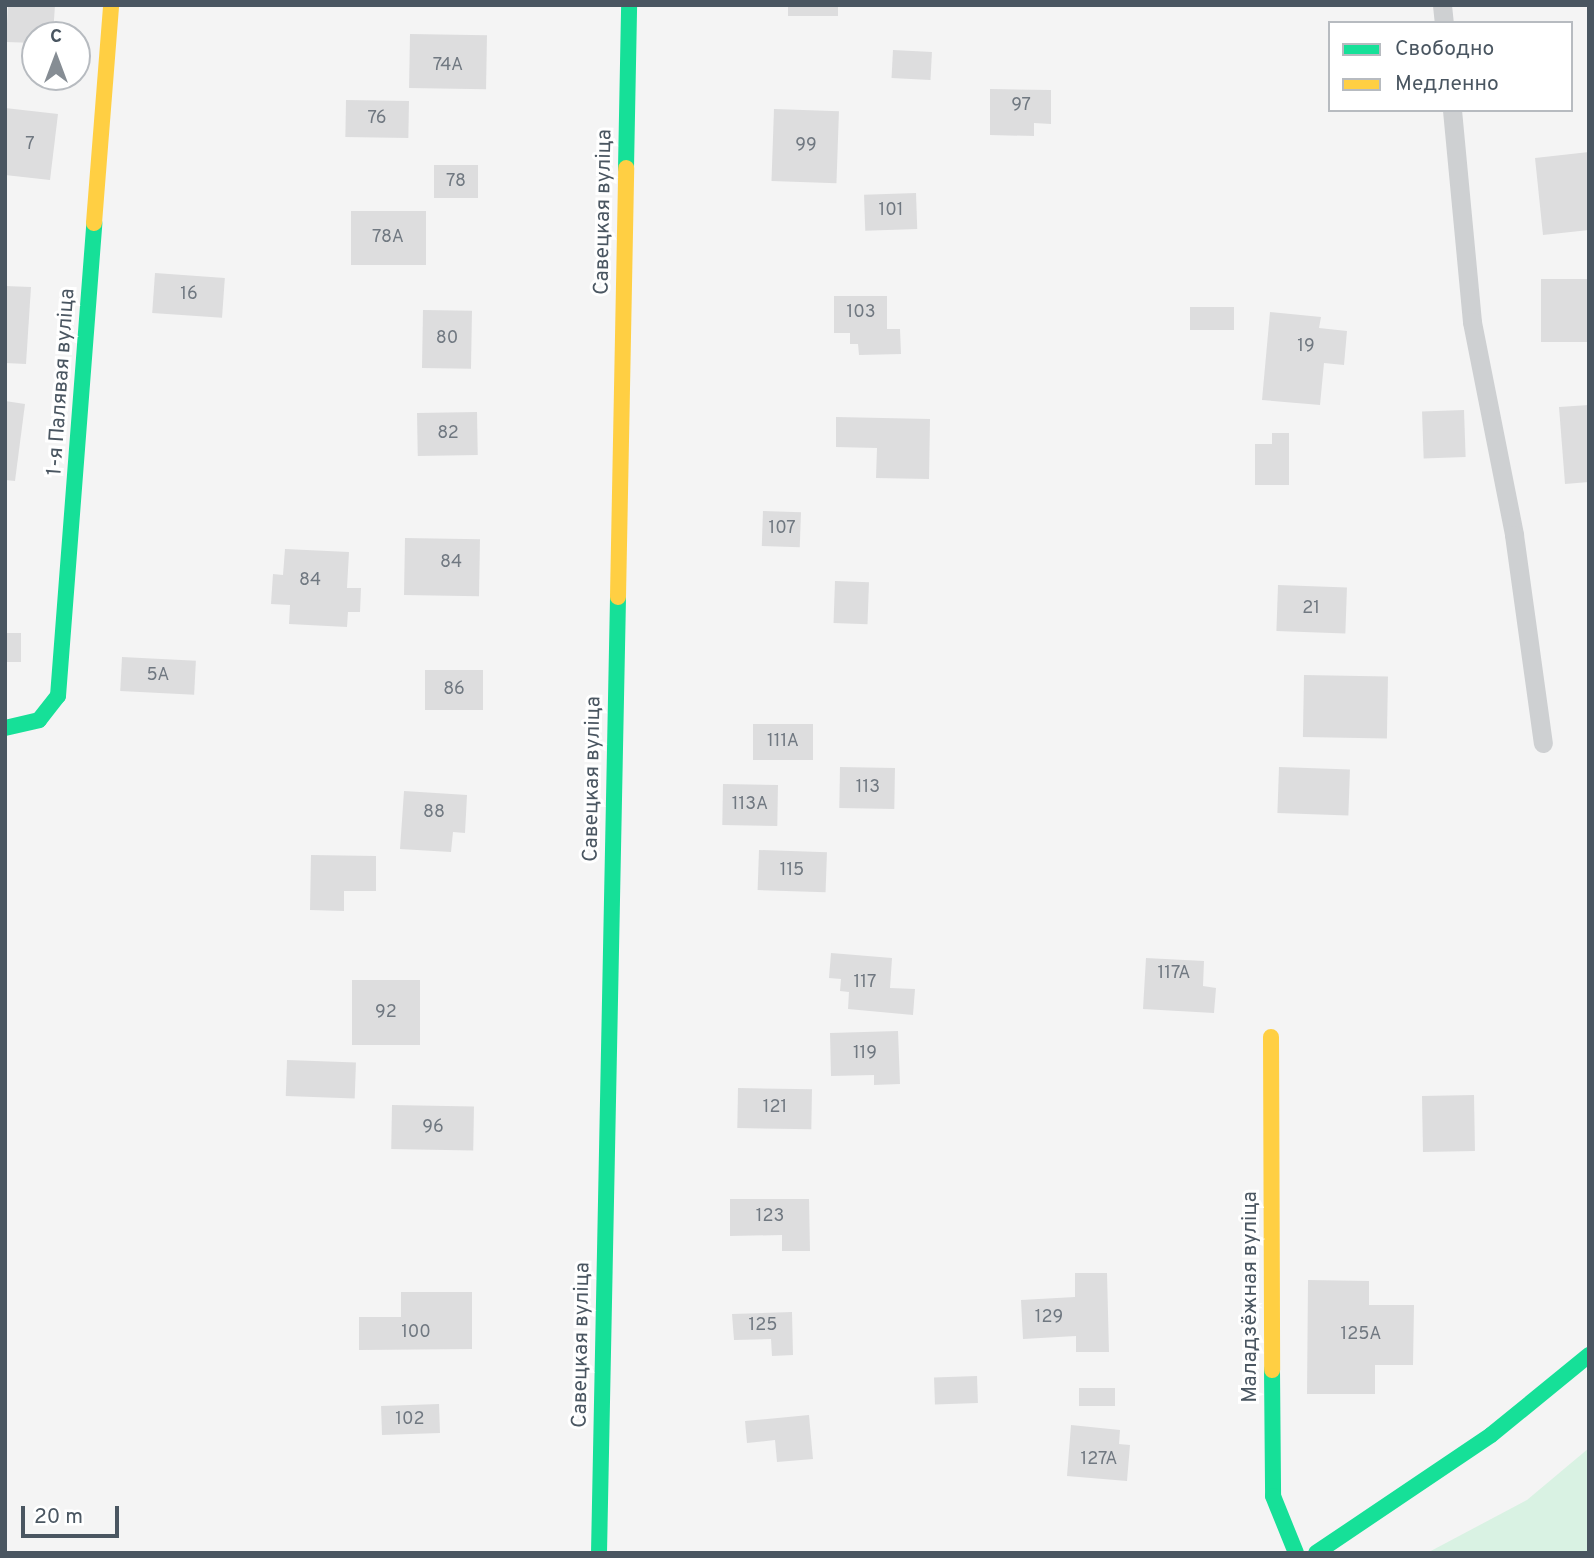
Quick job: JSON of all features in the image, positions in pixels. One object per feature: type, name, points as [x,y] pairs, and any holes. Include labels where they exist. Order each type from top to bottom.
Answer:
[{"type":"street","name":"1-я Палявая вуліца","points":[[5,728],[39,720],[58,696],[111,5]]},
{"type":"street","name":"Савецкая вуліца","points":[[599,1553],[629,5]]},
{"type":"street","name":"Маладзёжная вуліца","points":[[1271,1037],[1273,1496],[1296,1553]]},
{"type":"street","points":[[1316,1553],[1491,1435],[1589,1355]]},
{"type":"lane","points":[[1452,112],[1472,322],[1514,535],[1543,743]]},
{"type":"green space","points":[[1589,1448],[1589,1553],[1427,1553],[1527,1500]]},
{"type":"building","points":[[8,5],[55,5],[54,21],[21,21],[21,43],[6,42]]},
{"type":"building","points":[[788,5],[838,5],[838,16],[788,16]]},
{"type":"building","points":[[410,34],[487,35],[486,89],[409,88]]},
{"type":"building","points":[[893,50],[932,52],[930,80],[892,78]]},
{"type":"building","points":[[990,89],[1051,90],[1051,124],[1034,123],[1034,136],[990,135]]},
{"type":"building","points":[[346,100],[409,101],[408,138],[345,137]]},
{"type":"building","points":[[5,108],[58,114],[50,180],[5,175]]},
{"type":"building","points":[[774,109],[839,111],[836,183],[771,181]]},
{"type":"building","points":[[1589,152],[1589,230],[1543,235],[1535,158]]},
{"type":"building","points":[[434,165],[478,165],[478,198],[434,198]]},
{"type":"building","points":[[916,193],[917,229],[865,231],[864,195]]},
{"type":"building","points":[[351,211],[426,211],[426,265],[351,265]]},
{"type":"building","points":[[155,273],[225,278],[222,318],[152,313]]},
{"type":"building","points":[[1541,279],[1589,279],[1589,342],[1541,342]]},
{"type":"building","points":[[5,286],[31,287],[26,364],[5,363]]},
{"type":"building","points":[[834,296],[887,296],[887,329],[900,329],[901,354],[859,355],[858,344],[850,344],[850,333],[834,333]]},
{"type":"building","points":[[1190,307],[1234,307],[1234,330],[1190,330]]},
{"type":"building","points":[[423,310],[472,311],[471,369],[422,368]]},
{"type":"building","points":[[1270,312],[1321,317],[1319,328],[1347,331],[1344,365],[1324,363],[1320,405],[1262,400]]},
{"type":"building","points":[[5,401],[25,404],[15,481],[5,480]]},
{"type":"building","points":[[1589,405],[1589,482],[1565,484],[1559,407]]},
{"type":"building","points":[[1464,410],[1466,457],[1424,458],[1422,411]]},
{"type":"building","points":[[477,412],[478,455],[418,456],[417,413]]},
{"type":"building","points":[[836,417],[930,419],[929,479],[876,478],[877,448],[836,447]]},
{"type":"building","points":[[1272,433],[1289,433],[1289,485],[1255,485],[1255,444],[1272,444]]},
{"type":"building","points":[[763,511],[801,512],[800,547],[762,546]]},
{"type":"building","points":[[405,538],[480,539],[479,596],[404,595]]},
{"type":"building","points":[[285,549],[349,552],[347,588],[361,588],[360,612],[348,612],[347,627],[289,624],[290,605],[271,604],[273,574],[283,575]]},
{"type":"building","points":[[835,581],[869,582],[868,624],[834,623]]},
{"type":"building","points":[[1278,585],[1347,587],[1345,633],[1276,631]]},
{"type":"building","points":[[5,633],[21,633],[21,662],[5,662]]},
{"type":"building","points":[[122,657],[196,661],[194,695],[120,691]]},
{"type":"building","points":[[425,670],[483,670],[483,710],[425,710]]},
{"type":"building","points":[[1304,675],[1388,676],[1387,738],[1303,737]]},
{"type":"building","points":[[753,724],[813,724],[813,760],[753,760]]},
{"type":"building","points":[[840,767],[895,768],[894,809],[839,808]]},
{"type":"building","points":[[1279,767],[1350,769],[1348,815],[1277,813]]},
{"type":"building","points":[[723,784],[778,785],[777,826],[722,825]]},
{"type":"building","points":[[404,791],[467,795],[465,833],[453,832],[451,852],[400,849]]},
{"type":"building","points":[[759,850],[827,852],[826,892],[758,890]]},
{"type":"building","points":[[311,855],[376,856],[376,891],[344,891],[344,911],[310,910]]},
{"type":"building","points":[[831,953],[892,958],[890,988],[915,989],[913,1015],[848,1009],[849,992],[840,991],[841,979],[829,978]]},
{"type":"building","points":[[1146,958],[1204,961],[1203,986],[1216,988],[1214,1013],[1143,1009]]},
{"type":"building","points":[[352,980],[420,980],[420,1045],[352,1045]]},
{"type":"building","points":[[898,1031],[900,1084],[874,1085],[874,1075],[831,1076],[830,1033]]},
{"type":"building","points":[[287,1060],[356,1062],[355,1098],[286,1096]]},
{"type":"building","points":[[738,1088],[812,1089],[811,1129],[737,1128]]},
{"type":"building","points":[[1474,1095],[1475,1151],[1423,1152],[1422,1096]]},
{"type":"building","points":[[392,1105],[474,1106],[473,1150],[391,1149]]},
{"type":"building","points":[[730,1199],[809,1199],[810,1251],[782,1251],[782,1235],[730,1236]]},
{"type":"building","points":[[1075,1273],[1107,1273],[1109,1352],[1076,1352],[1076,1336],[1023,1339],[1021,1300],[1075,1297]]},
{"type":"building","points":[[1308,1280],[1369,1281],[1369,1305],[1414,1305],[1413,1365],[1375,1365],[1375,1394],[1307,1394]]},
{"type":"building","points":[[401,1292],[472,1292],[472,1349],[359,1350],[359,1317],[401,1317]]},
{"type":"building","points":[[792,1312],[793,1355],[772,1356],[771,1339],[734,1340],[732,1314]]},
{"type":"building","points":[[977,1376],[978,1403],[935,1404],[934,1378]]},
{"type":"building","points":[[1079,1388],[1115,1388],[1115,1406],[1079,1406]]},
{"type":"building","points":[[439,1404],[440,1433],[382,1435],[381,1406]]},
{"type":"building","points":[[809,1415],[813,1459],[777,1462],[775,1440],[747,1443],[745,1421]]},
{"type":"building","points":[[1071,1425],[1120,1430],[1119,1444],[1130,1445],[1127,1481],[1067,1476]]},
{"type":"traffic: fast","points":[[626,168],[629,5]]},
{"type":"traffic: fast","points":[[5,728],[39,720],[58,696],[94,223]]},
{"type":"traffic: fast","points":[[599,1553],[618,597]]},
{"type":"traffic: fast","points":[[1316,1553],[1491,1435],[1589,1355]]},
{"type":"traffic: fast","points":[[1272,1370],[1273,1496],[1296,1553]]},
{"type":"traffic: slow","points":[[94,223],[111,5]]},
{"type":"traffic: slow","points":[[618,597],[626,168]]},
{"type":"traffic: slow","points":[[1271,1037],[1272,1370]]}]
